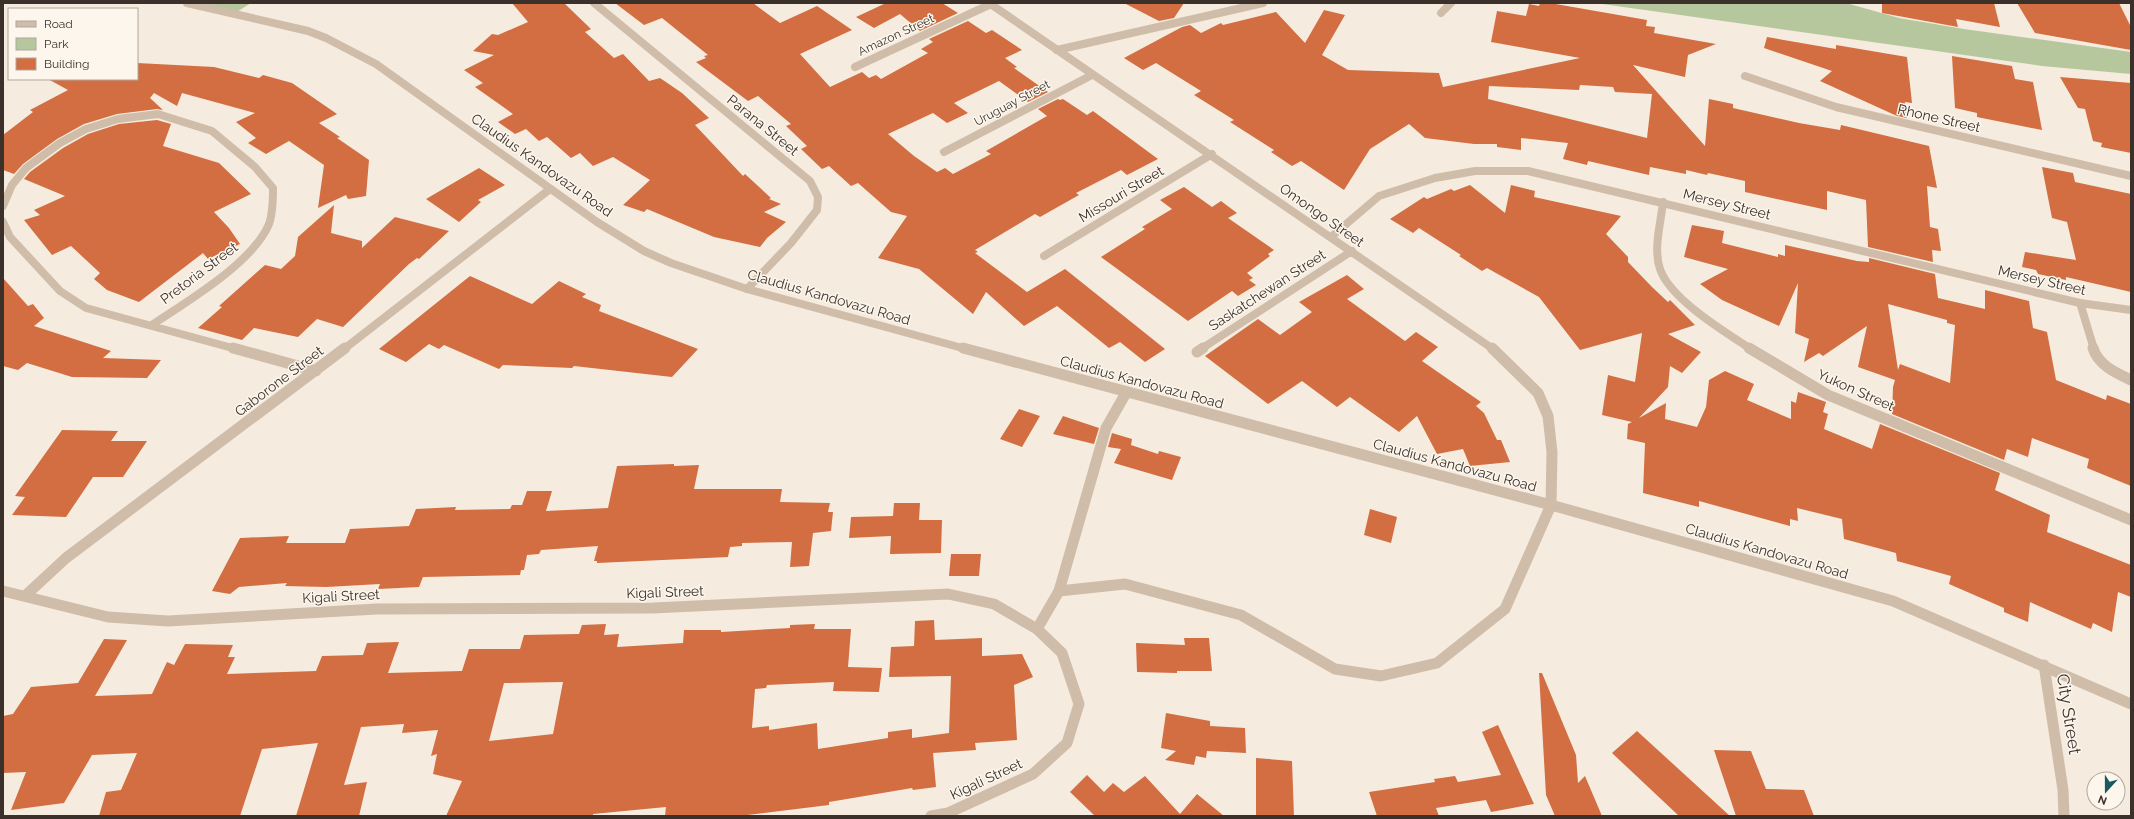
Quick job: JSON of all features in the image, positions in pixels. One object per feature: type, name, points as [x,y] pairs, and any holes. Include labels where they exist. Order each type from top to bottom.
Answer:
[{"type":"street","name":"Claudius Kandovazu Road","points":[[187,3],[287,25],[332,41],[376,64],[616,235],[644,251],[671,263],[747,289],[1126,393],[1551,505],[1893,601],[2044,665],[2131,704]]},
{"type":"street","name":"Parana Street","points":[[594,3],[810,181],[818,197],[817,210],[791,243],[747,289]]},
{"type":"street","name":"Omongo Street","points":[[990,3],[1092,75],[1212,154],[1492,348],[1538,393],[1548,416],[1552,444],[1551,505]]},
{"type":"street","name":"Amazon Street","points":[[855,67],[990,3]]},
{"type":"street","points":[[1441,13],[1451,3]]},
{"type":"street","name":"Uruguay Street","points":[[944,152],[1092,75]]},
{"type":"street","name":"Rhone Street","points":[[1745,76],[1836,107],[2131,176]]},
{"type":"street","name":"Pretoria Street","points":[[3,206],[12,186],[26,168],[60,143],[86,129],[118,119],[158,114],[185,121],[212,131],[255,167],[274,188],[272,212],[266,231],[249,254],[152,326]]},
{"type":"street","name":"Missouri Street","points":[[1044,256],[1212,154]]},
{"type":"street","name":"Mersey Street","points":[[1331,237],[1379,196],[1435,178],[1475,171],[1528,171],[1664,202],[2080,303],[2131,310]]},
{"type":"street","name":"Gaborone Street","points":[[26,595],[66,558],[316,371],[550,189]]},
{"type":"street","name":"Yukon Street","points":[[1664,202],[1658,248],[1660,270],[1671,289],[1729,335],[1790,375],[1828,395],[2131,520]]},
{"type":"street","points":[[3,222],[10,237],[60,290],[86,308],[316,371]]},
{"type":"street","name":"Saskatchewan Street","points":[[1197,352],[1352,252]]},
{"type":"street","points":[[2080,303],[2095,354],[2110,370],[2131,380]]},
{"type":"street","points":[[1037,629],[1059,591],[1106,428],[1126,393]]},
{"type":"street","points":[[1059,591],[1125,584],[1241,615],[1335,669],[1381,676],[1437,663],[1505,609],[1551,505]]},
{"type":"street","name":"Kigali Street","points":[[3,591],[26,595],[108,617],[168,621],[377,609],[653,608],[948,594],[994,604],[1037,629],[1062,653],[1079,704],[1067,743],[1033,774],[948,814],[931,816]]},
{"type":"street","name":"City Street","points":[[2044,665],[2063,790],[2064,816]]},
{"type":"lane","points":[[1057,50],[1264,3]]},
{"type":"green space","points":[[187,3],[251,3],[235,13]]},
{"type":"green space","points":[[1595,3],[1846,3],[1899,18],[1964,29],[2131,52],[2131,74],[2042,66]]},
{"type":"building","points":[[512,3],[564,3],[591,29],[585,32],[614,58],[623,54],[649,81],[660,78],[682,93],[709,118],[695,125],[743,176],[745,174],[771,198],[769,199],[781,204],[764,212],[786,222],[767,238],[760,247],[714,237],[647,209],[644,212],[623,205],[650,180],[613,157],[593,166],[580,153],[571,158],[547,137],[539,141],[526,129],[515,134],[498,122],[513,114],[475,87],[483,83],[464,70],[494,55],[473,51],[492,34],[498,35],[528,22]]},
{"type":"building","points":[[615,3],[753,3],[780,23],[817,6],[852,30],[800,54],[830,87],[862,72],[869,78],[876,75],[881,79],[928,53],[921,49],[933,42],[929,39],[968,21],[986,33],[992,30],[1022,50],[1005,58],[1017,67],[1014,68],[1048,92],[1028,102],[999,81],[954,103],[968,113],[947,123],[933,113],[888,134],[914,156],[937,172],[945,168],[953,174],[991,154],[986,151],[1047,116],[1038,109],[1058,99],[1063,99],[1087,115],[1093,111],[1158,159],[1127,175],[1121,170],[1076,193],[1079,195],[1040,217],[1035,214],[975,250],[978,252],[975,253],[1027,292],[1065,269],[1165,349],[1145,362],[1120,342],[1109,348],[1057,306],[1024,326],[986,292],[973,314],[919,269],[878,258],[907,216],[891,212],[858,183],[851,186],[829,166],[822,169],[801,149],[807,146],[786,126],[791,124],[758,96],[748,101],[696,62],[706,58],[704,56],[708,55],[662,18],[644,25]]},
{"type":"building","points":[[886,3],[942,3],[958,13],[920,31],[900,14],[874,28],[856,17]]},
{"type":"building","points":[[1124,3],[1184,3],[1174,18],[1159,21]]},
{"type":"building","points":[[1540,3],[1550,3],[1647,20],[1646,26],[1655,27],[1654,33],[1716,44],[1688,55],[1685,77],[1633,65],[1705,146],[1709,99],[1733,104],[1733,108],[1799,123],[1840,130],[1841,125],[1929,146],[1937,188],[1927,186],[1930,227],[1938,229],[1941,251],[1932,250],[1933,262],[1868,247],[1866,200],[1827,191],[1827,210],[1745,192],[1745,181],[1708,173],[1707,175],[1686,170],[1686,174],[1650,167],[1649,175],[1588,161],[1587,165],[1563,159],[1568,143],[1521,138],[1521,150],[1497,147],[1497,144],[1474,144],[1425,138],[1409,124],[1370,149],[1344,190],[1301,161],[1292,166],[1271,152],[1274,150],[1230,122],[1234,120],[1194,95],[1201,91],[1156,63],[1143,70],[1124,58],[1182,27],[1190,25],[1201,33],[1221,23],[1223,25],[1276,12],[1305,43],[1324,10],[1345,15],[1322,55],[1348,70],[1439,73],[1443,87],[1580,58],[1491,42],[1497,11],[1526,16],[1529,4],[1539,6]],"holes":[[[1580,85],[1613,87],[1615,92],[1652,94],[1647,138],[1488,99],[1489,86],[1579,90]]]},
{"type":"building","points":[[1882,3],[1994,3],[2000,27],[1956,19],[1958,27],[1882,13]]},
{"type":"building","points":[[2017,3],[2119,3],[2131,27],[2131,50],[2035,33]]},
{"type":"building","points":[[1767,37],[1836,49],[1836,45],[1907,57],[1912,103],[1905,102],[1907,118],[1897,116],[1820,81],[1832,71],[1764,48]]},
{"type":"building","points":[[1952,56],[2012,66],[2015,79],[2033,82],[2042,130],[1977,117],[1977,113],[1955,108]]},
{"type":"building","points":[[138,63],[214,67],[259,78],[263,75],[292,83],[337,114],[319,123],[340,137],[337,138],[369,160],[366,196],[348,199],[346,195],[318,208],[324,165],[289,141],[266,154],[248,143],[256,138],[236,122],[255,113],[182,93],[177,106],[154,93],[150,98],[163,110],[157,109],[117,114],[84,124],[57,139],[23,164],[14,174],[3,170],[3,135],[33,112],[30,110],[68,90],[50,80],[138,80]]},
{"type":"building","points":[[2060,77],[2131,83],[2131,153],[2101,147],[2102,143],[2093,141],[2085,109],[2078,108]]},
{"type":"building","points":[[157,120],[171,124],[163,146],[219,163],[251,194],[214,212],[229,228],[240,244],[208,259],[203,253],[139,302],[107,290],[94,279],[100,273],[71,246],[52,255],[24,220],[40,215],[34,210],[65,196],[24,179],[30,172],[63,148],[88,134],[119,124]]},
{"type":"building","points":[[2042,167],[2073,173],[2075,182],[2131,194],[2131,292],[2066,277],[2066,280],[2038,274],[2036,270],[2022,267],[2025,252],[2076,260],[2067,222],[2052,218]]},
{"type":"building","points":[[479,168],[505,185],[478,200],[481,202],[459,222],[426,199]]},
{"type":"building","points":[[1470,185],[1505,213],[1511,185],[1535,191],[1534,197],[1621,216],[1606,234],[1628,257],[1628,262],[1652,287],[1668,302],[1670,300],[1695,325],[1668,334],[1701,352],[1682,373],[1670,366],[1668,387],[1639,418],[1666,403],[1665,419],[1697,427],[1706,407],[1709,380],[1725,371],[1754,384],[1747,400],[1791,419],[1791,401],[1796,403],[1798,392],[1826,402],[1823,412],[1828,414],[1824,429],[1872,449],[1880,424],[2000,473],[1995,490],[2050,515],[2047,532],[2131,565],[2131,597],[2118,592],[2112,632],[2093,623],[2091,629],[2030,602],[2028,622],[2004,612],[2004,608],[1949,584],[1951,576],[1897,561],[1896,553],[1844,539],[1842,519],[1797,508],[1798,521],[1790,519],[1790,526],[1699,501],[1699,507],[1643,493],[1645,443],[1627,439],[1628,424],[1632,422],[1602,415],[1608,375],[1635,382],[1642,333],[1580,350],[1539,297],[1487,268],[1482,271],[1459,256],[1461,255],[1419,228],[1413,233],[1390,219],[1424,197],[1427,199],[1451,189],[1454,191]]},
{"type":"building","points":[[1184,187],[1212,207],[1221,201],[1237,213],[1228,218],[1274,250],[1268,254],[1270,256],[1247,273],[1253,278],[1249,280],[1256,285],[1238,296],[1232,291],[1188,321],[1101,257],[1145,229],[1142,227],[1172,209],[1160,200]]},
{"type":"building","points":[[334,205],[331,233],[362,241],[362,248],[395,217],[449,231],[419,259],[417,258],[409,264],[343,327],[317,319],[298,337],[254,328],[242,340],[198,328],[222,307],[219,306],[265,265],[281,269],[295,256],[298,237]]},
{"type":"building","points":[[1692,225],[1724,231],[1722,243],[1778,257],[1778,254],[1785,256],[1785,245],[1857,261],[1869,262],[1869,258],[1935,274],[1938,298],[1985,309],[1985,290],[2029,301],[2033,328],[2047,332],[2056,380],[2106,400],[2107,395],[2131,404],[2131,486],[2087,468],[2089,459],[2032,438],[2028,457],[2007,449],[2004,460],[1892,414],[1893,387],[1895,380],[1858,367],[1867,326],[1823,356],[1819,353],[1804,362],[1809,339],[1795,333],[1798,283],[1779,326],[1722,300],[1700,284],[1728,269],[1684,257]],"holes":[[[1888,304],[1947,320],[1947,323],[1955,325],[1950,383],[1900,364],[1898,370]]]},
{"type":"building","points":[[1347,275],[1364,289],[1347,299],[1405,341],[1416,332],[1438,347],[1422,361],[1481,402],[1476,406],[1484,413],[1497,440],[1501,440],[1510,462],[1470,466],[1463,449],[1437,454],[1417,416],[1399,432],[1350,397],[1337,407],[1302,381],[1268,404],[1205,356],[1258,319],[1280,335],[1312,312],[1299,302]]},
{"type":"building","points":[[470,276],[532,304],[559,281],[586,294],[582,297],[601,305],[599,311],[698,349],[672,377],[574,366],[572,368],[503,365],[499,369],[444,345],[439,349],[429,344],[406,362],[379,349]]},
{"type":"building","points":[[3,278],[28,306],[33,304],[44,318],[34,326],[111,351],[103,358],[161,360],[147,378],[72,377],[27,363],[18,370],[3,366]]},
{"type":"building","points":[[1019,409],[1040,416],[1022,447],[1000,439]]},
{"type":"building","points":[[1063,416],[1099,428],[1094,444],[1053,434]]},
{"type":"building","points":[[62,430],[118,431],[111,441],[147,441],[123,477],[93,477],[66,517],[12,515],[25,497],[15,496]]},
{"type":"building","points":[[1112,433],[1132,439],[1131,445],[1158,454],[1159,451],[1181,457],[1172,480],[1114,463],[1121,449],[1108,447]]},
{"type":"building","points":[[674,464],[674,466],[699,465],[694,489],[782,489],[780,502],[830,503],[828,512],[833,512],[831,531],[813,533],[809,566],[790,567],[792,542],[742,543],[742,546],[730,547],[728,557],[597,563],[597,561],[594,561],[598,546],[541,550],[539,554],[527,555],[524,570],[521,570],[520,575],[423,577],[419,587],[378,589],[380,584],[326,587],[285,586],[287,583],[239,587],[230,594],[212,591],[240,538],[289,536],[286,543],[345,543],[350,529],[409,526],[416,509],[456,507],[455,510],[510,509],[512,505],[522,505],[527,491],[552,491],[546,511],[608,508],[617,466]]},
{"type":"building","points":[[894,503],[920,503],[919,520],[942,520],[941,553],[890,554],[891,536],[849,538],[851,517],[893,516]]},
{"type":"building","points":[[1370,509],[1397,517],[1391,543],[1364,535]]},
{"type":"building","points":[[951,554],[981,554],[979,576],[949,576]]},
{"type":"building","points":[[934,620],[935,640],[982,638],[982,656],[1022,654],[1033,677],[1014,685],[1017,740],[975,743],[976,750],[933,753],[936,787],[913,790],[912,788],[829,802],[829,805],[739,816],[665,816],[666,807],[593,814],[593,816],[446,816],[462,781],[433,774],[437,754],[431,756],[438,730],[402,733],[404,724],[361,727],[344,785],[367,782],[359,816],[296,816],[318,743],[262,749],[240,816],[99,816],[106,792],[121,790],[137,753],[92,755],[64,803],[11,810],[26,772],[3,773],[3,716],[13,714],[31,687],[78,683],[104,639],[127,640],[95,696],[152,694],[167,662],[174,665],[185,644],[233,645],[228,657],[235,657],[227,674],[316,671],[322,656],[363,655],[367,643],[399,642],[388,673],[462,671],[469,649],[520,649],[524,635],[579,634],[582,625],[606,624],[604,635],[619,634],[617,647],[683,643],[684,630],[721,630],[721,632],[790,628],[790,625],[815,624],[814,629],[851,629],[848,667],[882,668],[879,692],[833,691],[834,682],[767,685],[766,688],[755,689],[752,728],[769,726],[769,730],[817,723],[818,749],[888,738],[888,732],[912,729],[912,738],[949,733],[951,676],[889,677],[891,647],[914,646],[915,621]],"holes":[[[563,682],[553,734],[489,741],[504,683]]]},
{"type":"building","points":[[1184,638],[1209,638],[1212,671],[1177,671],[1177,673],[1137,672],[1136,643],[1185,645]]},
{"type":"building","points":[[1539,673],[1542,673],[1576,755],[1578,783],[1585,776],[1602,816],[1555,816],[1546,795]]},
{"type":"building","points":[[1166,713],[1210,721],[1210,726],[1245,728],[1246,753],[1207,751],[1206,758],[1196,756],[1194,765],[1165,760],[1176,751],[1161,748]]},
{"type":"building","points":[[1498,725],[1534,804],[1491,812],[1486,800],[1436,808],[1439,816],[1377,816],[1369,792],[1435,782],[1434,779],[1455,776],[1458,782],[1501,775],[1482,732]]},
{"type":"building","points":[[1637,731],[1730,816],[1679,816],[1612,753]]},
{"type":"building","points":[[1714,750],[1751,751],[1766,789],[1804,790],[1814,816],[1736,816]]},
{"type":"building","points":[[1256,758],[1292,761],[1294,816],[1256,816]]},
{"type":"building","points":[[1087,775],[1104,792],[1113,783],[1124,792],[1145,776],[1180,814],[1197,794],[1224,816],[1095,816],[1070,792]]}]
